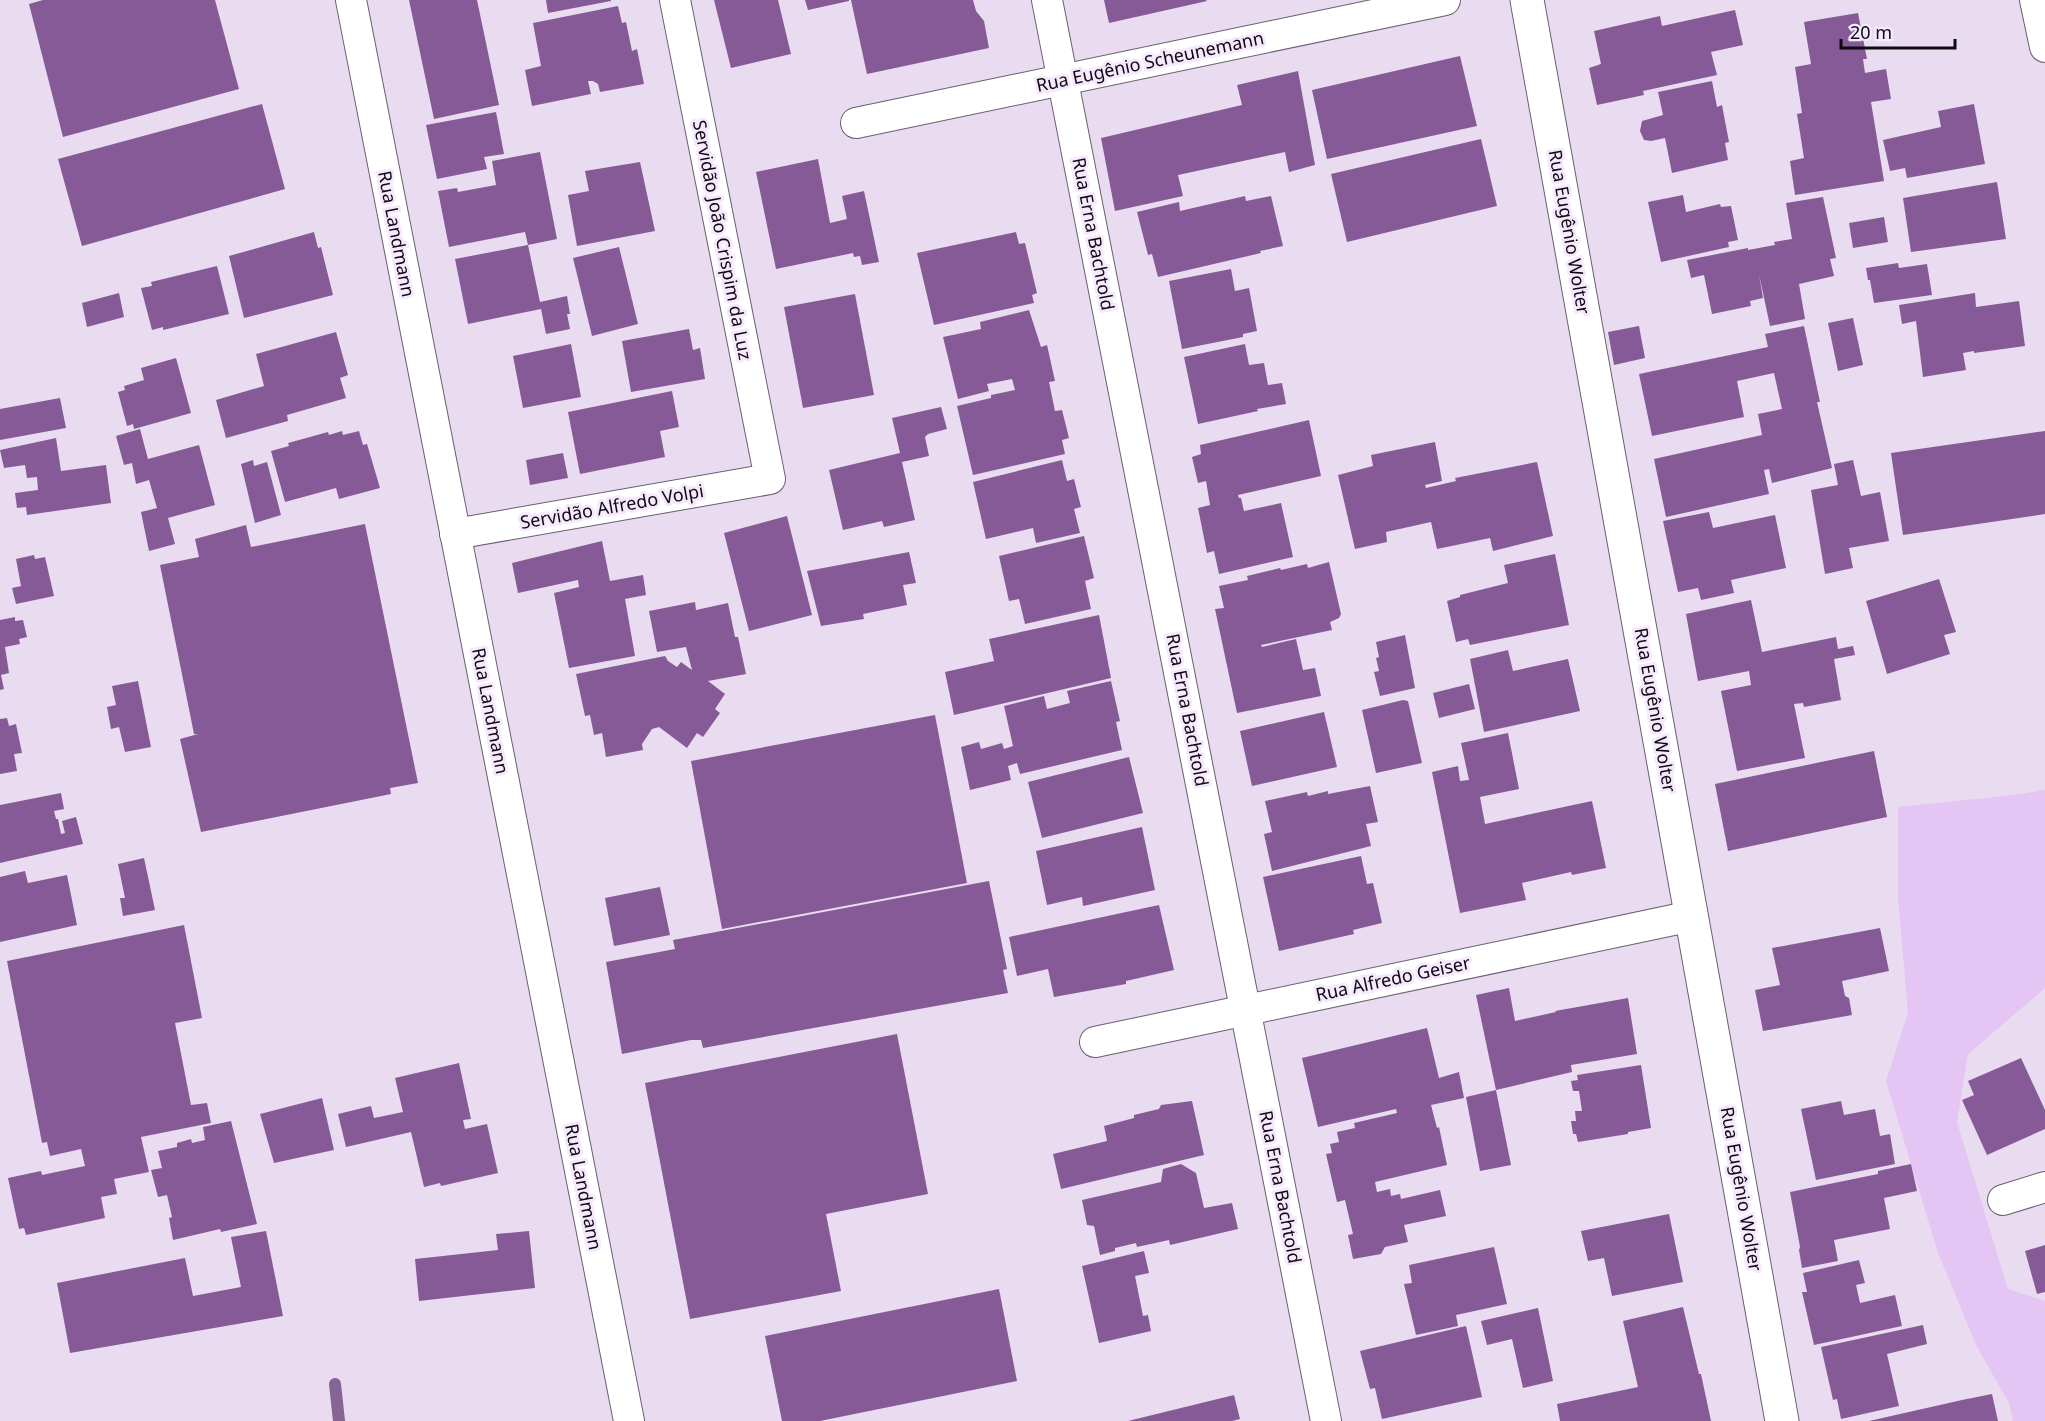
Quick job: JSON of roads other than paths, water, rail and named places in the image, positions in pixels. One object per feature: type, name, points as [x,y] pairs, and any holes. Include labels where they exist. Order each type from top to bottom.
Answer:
[{"type":"street","name":"Rua Landmann","points":[[351,0],[629,1421]]},
{"type":"street","name":"Servidão João Crispim da Luz","points":[[675,0],[770,479]]},
{"type":"street","name":"Rua Erna Bachtold","points":[[1047,0],[1326,1421]]},
{"type":"street","name":"Rua Eugênio Scheunemann","points":[[856,123],[1444,0]]},
{"type":"street","name":"Rua Eugênio Wolter","points":[[1527,0],[1782,1421]]},
{"type":"street","points":[[2035,0],[2045,46]]},
{"type":"street","name":"Servidão Alfredo Volpi","points":[[455,534],[770,479]]},
{"type":"street","name":"Rua Alfredo Geiser","points":[[1095,1042],[1692,916]]},
{"type":"street","points":[[2003,1200],[2045,1187]]},
{"type":"waterway","points":[[335,1384],[339,1421]]}]
